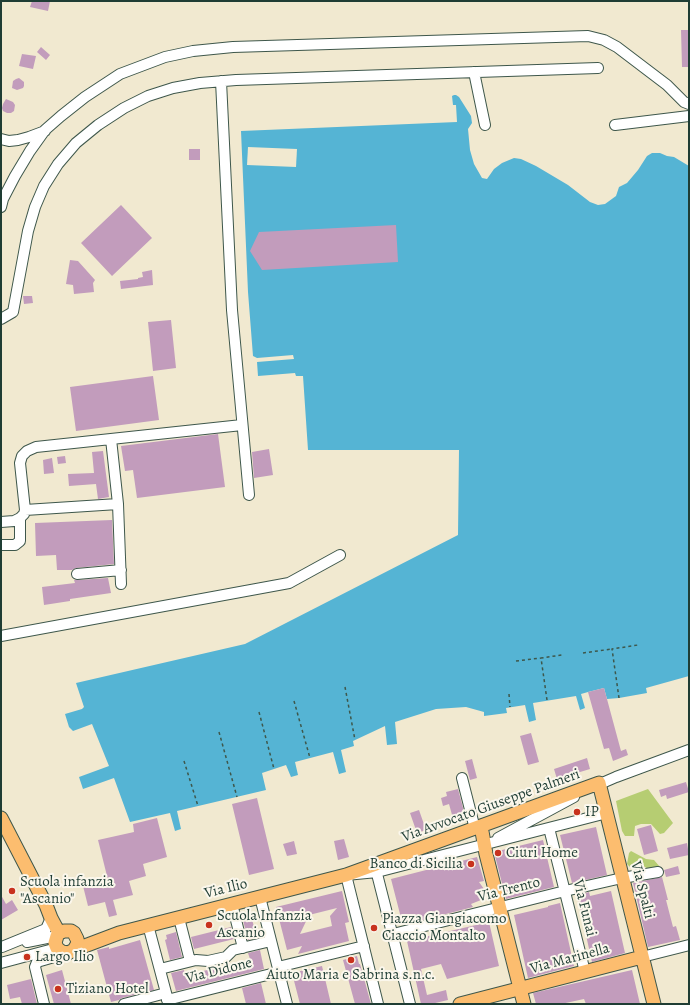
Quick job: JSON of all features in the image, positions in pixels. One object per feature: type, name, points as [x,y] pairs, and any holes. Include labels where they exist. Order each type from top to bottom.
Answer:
[{"type":"main road","name":"Via Spalti","points":[[599,783],[654,1004]]},
{"type":"main road","name":"Via Avvocato Giuseppe Palmeri","points":[[381,867],[478,828],[599,783]]},
{"type":"main road","points":[[1,818],[66,941]]},
{"type":"main road","points":[[478,828],[484,845],[524,1004]]},
{"type":"main road","name":"Via Ilio","points":[[66,941],[119,933],[381,867]]},
{"type":"main road","points":[[46,905],[51,918],[66,941]]},
{"type":"main road","name":"Via Marinella","points":[[460,1004],[642,957]]},
{"type":"street","points":[[1,207],[15,176],[30,151],[45,130],[60,116],[85,97],[120,74],[165,57],[193,51],[234,47],[588,36],[604,40],[617,47],[667,85],[684,102],[689,104]]},
{"type":"street","points":[[1,319],[13,312],[28,231],[44,186],[58,164],[76,143],[98,125],[124,108],[148,96],[174,88],[221,81],[598,68]]},
{"type":"street","points":[[474,72],[485,125]]},
{"type":"street","points":[[221,81],[232,310],[249,495]]},
{"type":"street","points":[[667,85],[689,96]]},
{"type":"street","points":[[615,126],[689,117]]},
{"type":"street","points":[[1,139],[18,140],[45,130]]},
{"type":"street","points":[[1,545],[15,545],[20,542],[22,514],[20,463],[22,456],[27,451],[36,447],[242,425]]},
{"type":"street","points":[[111,439],[118,504],[121,584]]},
{"type":"street","points":[[1,522],[14,521],[22,514],[118,504]]},
{"type":"street","points":[[1,636],[290,583],[340,555]]},
{"type":"street","points":[[77,574],[121,570]]},
{"type":"street","points":[[599,783],[689,750]]},
{"type":"street","points":[[462,778],[478,828]]},
{"type":"street","name":"Via Avvocato Giuseppe Palmeri","points":[[484,845],[599,783]]},
{"type":"street","name":"Via Avvocato Giuseppe Palmeri","points":[[381,867],[484,845],[607,813]]},
{"type":"street","name":"Via Funai","points":[[549,828],[585,972]]},
{"type":"street","points":[[381,867],[398,933],[410,1004]]},
{"type":"street","name":"Via Trento","points":[[398,933],[565,891],[622,878],[658,872]]},
{"type":"street","points":[[343,876],[364,946],[378,1004]]},
{"type":"street","points":[[260,897],[287,1004]]},
{"type":"street","points":[[232,904],[243,948]]},
{"type":"street","points":[[2,947],[46,929],[51,918]]},
{"type":"street","points":[[179,918],[190,962]]},
{"type":"street","points":[[148,925],[167,999]]},
{"type":"street","points":[[2,947],[66,941]]},
{"type":"street","points":[[1,963],[66,941]]},
{"type":"street","points":[[44,1004],[34,967],[37,962],[66,941]]},
{"type":"street","points":[[160,969],[196,960],[208,961],[226,957],[233,950],[271,941]]},
{"type":"street","name":"Via Marinella","points":[[642,957],[689,945]]},
{"type":"street","name":"Via Didone","points":[[124,1004],[167,999],[364,946]]},
{"type":"path","points":[[582,653],[638,645]]},
{"type":"path","points":[[612,649],[619,698]]},
{"type":"path","points":[[516,662],[562,655]]},
{"type":"path","points":[[541,658],[547,700]]},
{"type":"path","points":[[345,687],[355,740]]},
{"type":"path","points":[[509,694],[510,708]]},
{"type":"path","points":[[294,701],[310,758]]},
{"type":"path","points":[[259,712],[274,769]]},
{"type":"path","points":[[219,732],[237,797]]},
{"type":"path","points":[[184,761],[198,806]]},
{"type":"green space","points":[[648,789],[673,823],[664,833],[660,834],[651,824],[641,824],[635,826],[634,836],[625,836],[622,831],[616,801]]},
{"type":"green space","points":[[631,851],[646,859],[654,860],[660,867],[654,872],[645,867],[636,865],[630,867],[627,864],[629,853]]},
{"type":"water","points":[[454,95],[459,97],[471,116],[472,123],[468,129],[470,150],[474,164],[482,178],[487,179],[494,169],[502,163],[514,158],[521,159],[568,185],[590,202],[598,205],[605,204],[616,196],[619,187],[627,183],[647,156],[652,153],[660,153],[674,157],[689,166],[689,676],[646,688],[647,693],[619,698],[607,699],[604,688],[581,694],[585,708],[580,710],[576,696],[533,703],[536,720],[529,722],[525,705],[506,708],[507,713],[484,716],[484,712],[466,707],[436,709],[395,722],[397,744],[387,745],[385,726],[353,741],[354,746],[341,750],[346,772],[339,774],[333,752],[295,762],[298,775],[291,777],[286,765],[262,773],[266,790],[177,811],[181,829],[175,831],[170,813],[130,822],[114,778],[83,789],[79,777],[109,766],[92,724],[73,731],[69,727],[65,714],[84,707],[76,683],[245,644],[458,535],[459,450],[308,450],[303,376],[296,376],[295,373],[258,376],[257,362],[294,359],[293,355],[257,358],[253,356],[248,292],[241,131],[457,122],[456,105],[453,105],[452,96]]},
{"type":"pier","points":[[248,147],[297,149],[296,167],[247,165]]},
{"type":"building","points":[[32,1],[50,1],[48,11],[30,7]]},
{"type":"building","points":[[681,30],[689,30],[689,67],[682,67]]},
{"type":"building","points":[[41,47],[50,55],[46,60],[37,52]]},
{"type":"building","points":[[22,54],[36,56],[33,69],[19,66]]},
{"type":"building","points":[[19,78],[24,82],[23,88],[17,90],[12,88],[13,81]]},
{"type":"building","points":[[6,99],[13,102],[15,105],[14,111],[11,113],[3,111],[3,104]]},
{"type":"building","points":[[189,149],[200,149],[200,160],[189,160]]},
{"type":"building","points":[[121,205],[152,238],[112,276],[81,243]]},
{"type":"building","points":[[396,225],[398,262],[262,270],[250,251],[259,232]]},
{"type":"building","points":[[70,260],[78,261],[95,280],[93,283],[94,292],[74,294],[73,285],[66,284]]},
{"type":"building","points":[[152,270],[153,285],[121,289],[120,281],[138,279],[143,277],[142,272]]},
{"type":"building","points":[[23,296],[32,296],[33,303],[24,304]]},
{"type":"building","points":[[171,320],[176,368],[153,371],[148,322]]},
{"type":"building","points":[[153,376],[159,420],[76,431],[70,387]]},
{"type":"building","points":[[218,434],[225,487],[137,498],[133,470],[125,471],[121,446]]},
{"type":"building","points":[[269,449],[273,475],[254,478],[252,452]]},
{"type":"building","points":[[103,451],[109,497],[98,499],[96,484],[69,486],[68,474],[94,473],[92,452]]},
{"type":"building","points":[[65,456],[66,463],[58,464],[57,457]]},
{"type":"building","points":[[52,458],[54,473],[44,474],[43,460]]},
{"type":"building","points":[[112,520],[114,564],[76,568],[72,570],[57,570],[56,555],[36,556],[35,523]]},
{"type":"building","points":[[108,578],[111,593],[70,599],[70,601],[44,605],[42,587],[75,583],[74,580]]},
{"type":"building","points":[[604,688],[621,751],[626,749],[628,755],[613,761],[609,748],[604,749],[588,692]]},
{"type":"building","points":[[531,733],[539,762],[528,765],[520,736]]},
{"type":"building","points":[[587,758],[590,769],[557,779],[554,769]]},
{"type":"building","points":[[472,759],[477,778],[470,780],[465,761]]},
{"type":"building","points":[[686,782],[689,792],[667,799],[666,795],[661,797],[659,790]]},
{"type":"building","points":[[458,789],[466,819],[454,822],[449,804],[443,806],[441,798],[447,796],[446,792]]},
{"type":"building","points":[[257,798],[274,869],[249,875],[232,804]]},
{"type":"building","points":[[419,810],[426,830],[417,833],[410,813]]},
{"type":"building","points":[[157,818],[167,857],[143,864],[146,876],[129,881],[133,895],[113,900],[117,915],[109,917],[105,902],[88,906],[83,886],[108,880],[98,840],[134,832],[133,824]]},
{"type":"building","points":[[651,825],[658,851],[644,855],[637,829]]},
{"type":"building","points":[[596,827],[607,875],[572,883],[560,835]]},
{"type":"building","points":[[344,839],[349,857],[338,860],[334,841]]},
{"type":"building","points":[[543,840],[554,887],[506,899],[494,852]]},
{"type":"building","points":[[294,841],[297,854],[287,856],[283,844]]},
{"type":"building","points":[[687,843],[689,855],[670,859],[667,848]]},
{"type":"building","points":[[477,857],[484,881],[479,882],[484,889],[485,895],[481,900],[471,904],[473,907],[419,921],[419,918],[408,920],[402,917],[391,879]]},
{"type":"building","points":[[678,866],[680,874],[666,877],[664,870]]},
{"type":"building","points":[[662,877],[673,927],[676,926],[680,940],[648,947],[633,883]]},
{"type":"building","points":[[342,891],[349,922],[345,923],[349,941],[298,954],[302,946],[287,950],[276,907]],"holes":[[[337,908],[330,916],[332,926],[300,934],[309,915]]]},
{"type":"building","points":[[611,891],[625,953],[592,962],[577,895],[589,892],[590,896]]},
{"type":"building","points":[[1,895],[6,904],[12,900],[18,910],[1,920]]},
{"type":"building","points":[[560,903],[574,966],[528,978],[514,915]]},
{"type":"building","points":[[248,915],[250,920],[252,919],[256,935],[254,938],[248,940],[242,916]]},
{"type":"building","points":[[489,922],[499,966],[447,979],[441,964],[421,969],[427,995],[446,990],[448,1000],[431,1004],[421,1004],[407,941]]},
{"type":"building","points":[[231,927],[234,939],[194,949],[191,937]]},
{"type":"building","points":[[176,932],[182,957],[170,960],[165,940],[167,939],[166,935]]},
{"type":"building","points":[[140,940],[154,990],[111,1002],[97,950],[109,947],[109,949]]},
{"type":"building","points":[[260,950],[264,969],[176,991],[171,973],[184,970],[186,979],[200,975],[199,972],[236,963],[237,965],[251,962],[248,953]]},
{"type":"building","points":[[357,956],[371,1004],[355,1004],[343,960]]},
{"type":"building","points":[[322,966],[331,1004],[300,1004],[292,973]]},
{"type":"building","name":"Tiziano Hotel","points":[[62,970],[71,1004],[54,1004],[46,975]]},
{"type":"building","points":[[632,970],[640,1004],[586,1004],[584,999],[561,1004],[536,1004],[533,993]]},
{"type":"building","points":[[31,979],[37,1004],[22,1004],[20,997],[10,999],[7,985]]},
{"type":"building","points":[[261,983],[266,1004],[246,1004],[242,988]]},
{"type":"place","name":"IP","points":[[577,812]]},
{"type":"place","name":"Ciuri Home","points":[[498,853]]},
{"type":"place","name":"Banco di Sicilia","points":[[471,864]]},
{"type":"place","name":"Scuola infanzia \"Ascanio\"","points":[[12,891]]},
{"type":"place","name":"Scuola Infanzia Ascanio","points":[[209,925]]},
{"type":"place","name":"Piazza Giangiacomo Ciaccio Montalto","points":[[374,928]]},
{"type":"place","name":"Largo Ilio","points":[[27,957]]},
{"type":"place","name":"Aiuto Maria e Sabrina s.n.c.","points":[[351,960]]},
{"type":"place","name":"Tiziano Hotel","points":[[58,989]]}]
